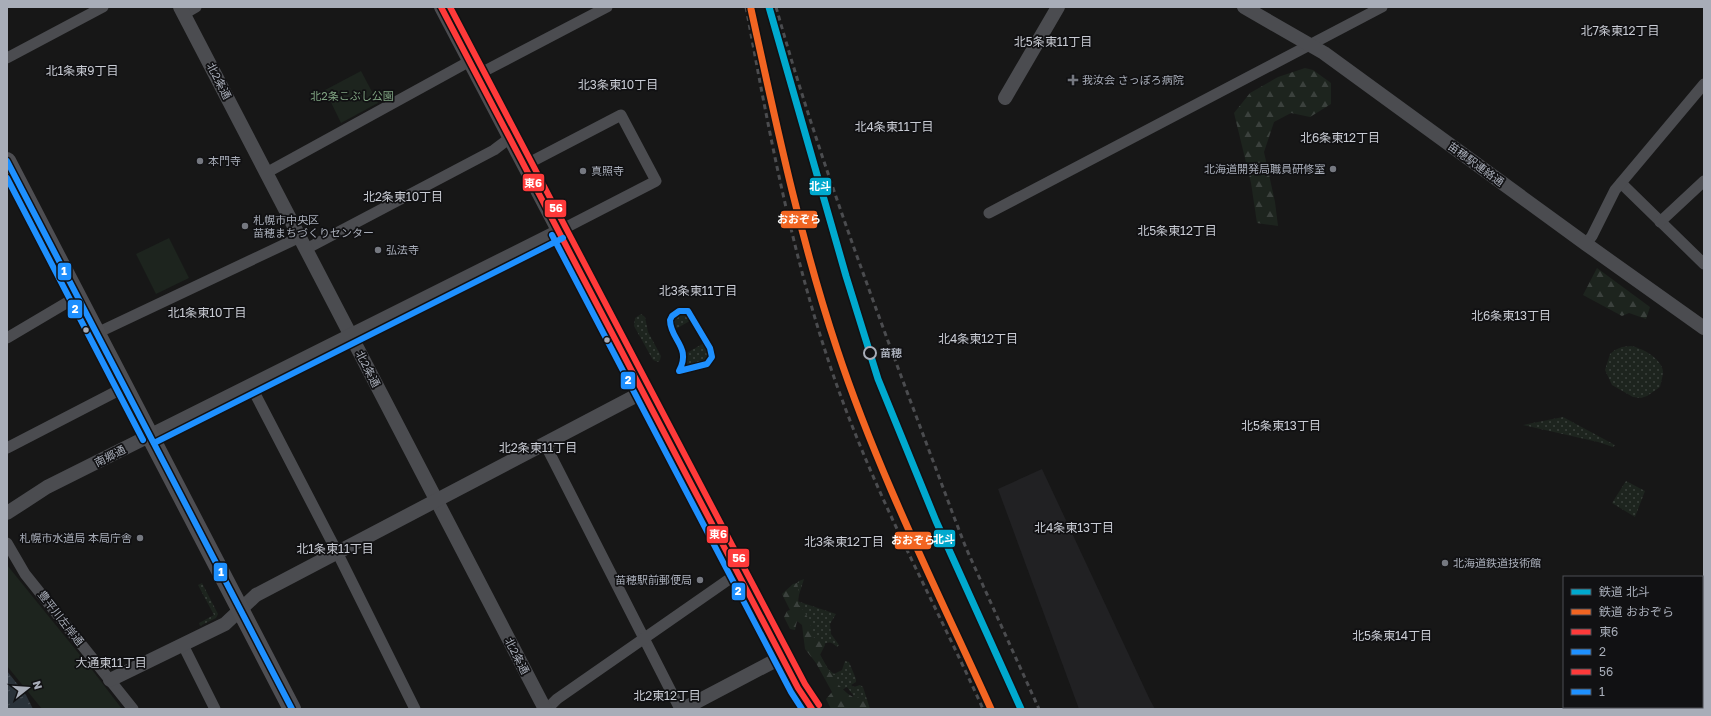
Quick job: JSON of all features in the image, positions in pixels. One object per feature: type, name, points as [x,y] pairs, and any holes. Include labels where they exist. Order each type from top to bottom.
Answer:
[{"type":"highway","points":[[7,161],[292,709]]},
{"type":"street","points":[[7,58],[103,7]]},
{"type":"street","points":[[182,10],[196,7]]},
{"type":"street","points":[[441,7],[798,688],[812,709]]},
{"type":"street","points":[[477,75],[607,7]]},
{"type":"street","points":[[1005,98],[1058,7]]},
{"type":"street","name":"苗穂駅連絡通","points":[[1244,7],[1324,53],[1704,328]]},
{"type":"street","points":[[989,213],[1382,7]]},
{"type":"street","name":"北2条通","points":[[182,10],[546,709]]},
{"type":"street","points":[[266,173],[470,62]]},
{"type":"street","points":[[1586,244],[1592,236],[1615,190],[1704,84]]},
{"type":"street","points":[[525,165],[621,115],[656,181],[559,231]]},
{"type":"street","points":[[97,333],[303,243],[494,150],[510,138]]},
{"type":"street","points":[[1660,222],[1704,181]]},
{"type":"street","points":[[1621,183],[1704,264]]},
{"type":"street","name":"南郷通","points":[[7,514],[47,487],[559,231]]},
{"type":"street","points":[[7,338],[78,296]]},
{"type":"street","points":[[251,386],[337,553],[414,709]]},
{"type":"street","points":[[7,448],[125,387]]},
{"type":"street","points":[[110,680],[225,624],[256,596],[643,392]]},
{"type":"street","points":[[545,444],[644,639],[682,709],[782,657]]},
{"type":"street","name":"豊平川左岸通","points":[[7,543],[26,574],[133,709]]},
{"type":"street","points":[[546,709],[557,699],[738,573]]},
{"type":"street","points":[[183,644],[215,709]]},
{"type":"shaded area","points":[[1042,469],[1155,709],[1079,709],[998,489]]},
{"type":"green space","points":[[1305,68],[1313,70],[1331,83],[1331,104],[1310,117],[1291,113],[1274,122],[1264,152],[1275,202],[1278,226],[1257,223],[1251,183],[1234,113],[1250,93],[1278,77]]},
{"type":"green space","name":"北2条こぶし公園","points":[[361,71],[378,103],[341,123],[325,90]]},
{"type":"green space","points":[[169,238],[189,278],[156,294],[136,254]]},
{"type":"green space","points":[[1597,268],[1650,307],[1646,319],[1629,313],[1622,316],[1583,295]]},
{"type":"green space","points":[[683,309],[693,312],[695,318],[674,330],[671,330],[668,326],[668,319],[675,312]]},
{"type":"green space","points":[[641,314],[645,317],[648,332],[661,356],[658,362],[653,360],[634,326],[635,318]]},
{"type":"green space","points":[[704,343],[711,346],[714,355],[713,361],[704,367],[690,367],[685,360],[685,354]]},
{"type":"green space","points":[[1631,346],[1650,354],[1659,362],[1663,371],[1660,387],[1647,396],[1641,398],[1633,397],[1612,385],[1605,370],[1610,354],[1622,347]]},
{"type":"green space","points":[[1563,417],[1615,445],[1613,447],[1598,442],[1523,425]]},
{"type":"green space","points":[[1626,481],[1645,491],[1635,517],[1612,503]]},
{"type":"green space","points":[[7,565],[122,709],[42,709],[7,666]]},
{"type":"green space","points":[[804,579],[797,601],[836,614],[830,624],[831,634],[839,645],[837,647],[832,643],[827,643],[817,649],[828,669],[834,674],[842,670],[845,661],[849,662],[856,679],[856,682],[851,685],[854,687],[860,685],[863,687],[870,709],[855,709],[853,695],[847,687],[837,693],[787,592],[799,581]]},
{"type":"green space","points":[[202,583],[218,614],[216,618],[200,626],[199,623],[214,615],[198,585]]},
{"type":"green space","points":[[797,583],[799,592],[798,604],[809,620],[814,638],[818,636],[824,642],[825,645],[820,655],[826,666],[843,689],[853,697],[862,698],[867,703],[869,709],[831,709],[826,699],[832,692],[816,663],[805,649],[802,625],[797,621],[795,630],[790,629],[784,617],[787,611],[790,610],[782,594],[793,584]]},
{"type":"water","points":[[7,671],[26,695],[33,709],[7,709]]},
{"type":"railway","points":[[746,7],[790,226],[819,333],[837,386],[871,472],[983,709]]},
{"type":"railway","points":[[776,7],[795,72],[837,200],[906,390],[966,548],[1039,709]]},
{"type":"rail line","name":"北斗","points":[[769,7],[846,276],[878,379],[936,521],[1021,709]]},
{"type":"rail line","name":"おおぞら","points":[[751,9],[779,137],[800,223],[811,265],[837,349],[871,441],[909,531],[991,709]]},
{"type":"transit line","name":"東6","points":[[441,7],[798,688],[812,709]]},
{"type":"transit line","name":"56","points":[[450,7],[805,684],[819,705]]},
{"type":"transit line","name":"1","points":[[7,161],[292,709]]},
{"type":"transit line","name":"2","points":[[7,178],[143,440]]},
{"type":"transit line","name":"2","points":[[552,235],[791,692],[802,709]]},
{"type":"transit line","name":"2","points":[[154,443],[563,238]]},
{"type":"transit line","name":"2","points":[[679,311],[688,311],[710,348],[712,357],[707,364],[679,371],[682,363],[682,350],[673,333],[670,320],[672,316],[679,311]]},
{"type":"place","name":"我汝会 さっぽろ病院","points":[[1073,80]]},
{"type":"place","name":"本門寺","points":[[200,161]]},
{"type":"place","name":"北海道開発局職員研修室","points":[[1333,169]]},
{"type":"place","name":"真照寺","points":[[583,171]]},
{"type":"place","name":"札幌市中央区 苗穂まちづくりセンター","points":[[245,226]]},
{"type":"place","name":"弘法寺","points":[[378,250]]},
{"type":"place","name":"苗穂","points":[[870,353]]},
{"type":"place","name":"札幌市水道局 本局庁舎","points":[[140,538]]},
{"type":"place","name":"北海道鉄道技術館","points":[[1445,563]]},
{"type":"place","name":"苗穂駅前郵便局","points":[[700,580]]},
{"type":"district","name":"北7条東12丁目","points":[[1620,31]]},
{"type":"district","name":"北5条東11丁目","points":[[1053,42]]},
{"type":"district","name":"北1条東9丁目","points":[[82,71]]},
{"type":"district","name":"北3条東10丁目","points":[[618,85]]},
{"type":"district","name":"北4条東11丁目","points":[[894,127]]},
{"type":"district","name":"北6条東12丁目","points":[[1340,138]]},
{"type":"district","name":"北2条東10丁目","points":[[403,197]]},
{"type":"district","name":"北5条東12丁目","points":[[1177,231]]},
{"type":"district","name":"北3条東11丁目","points":[[698,291]]},
{"type":"district","name":"北1条東10丁目","points":[[207,313]]},
{"type":"district","name":"北6条東13丁目","points":[[1511,316]]},
{"type":"district","name":"北4条東12丁目","points":[[978,339]]},
{"type":"district","name":"北5条東13丁目","points":[[1281,426]]},
{"type":"district","name":"北2条東11丁目","points":[[538,448]]},
{"type":"district","name":"北4条東13丁目","points":[[1074,528]]},
{"type":"district","name":"北3条東12丁目","points":[[844,542]]},
{"type":"district","name":"北1条東11丁目","points":[[335,549]]},
{"type":"district","name":"北5条東14丁目","points":[[1392,636]]},
{"type":"district","name":"大通東11丁目","points":[[111,663]]},
{"type":"district","name":"北2東12丁目","points":[[667,696]]}]
